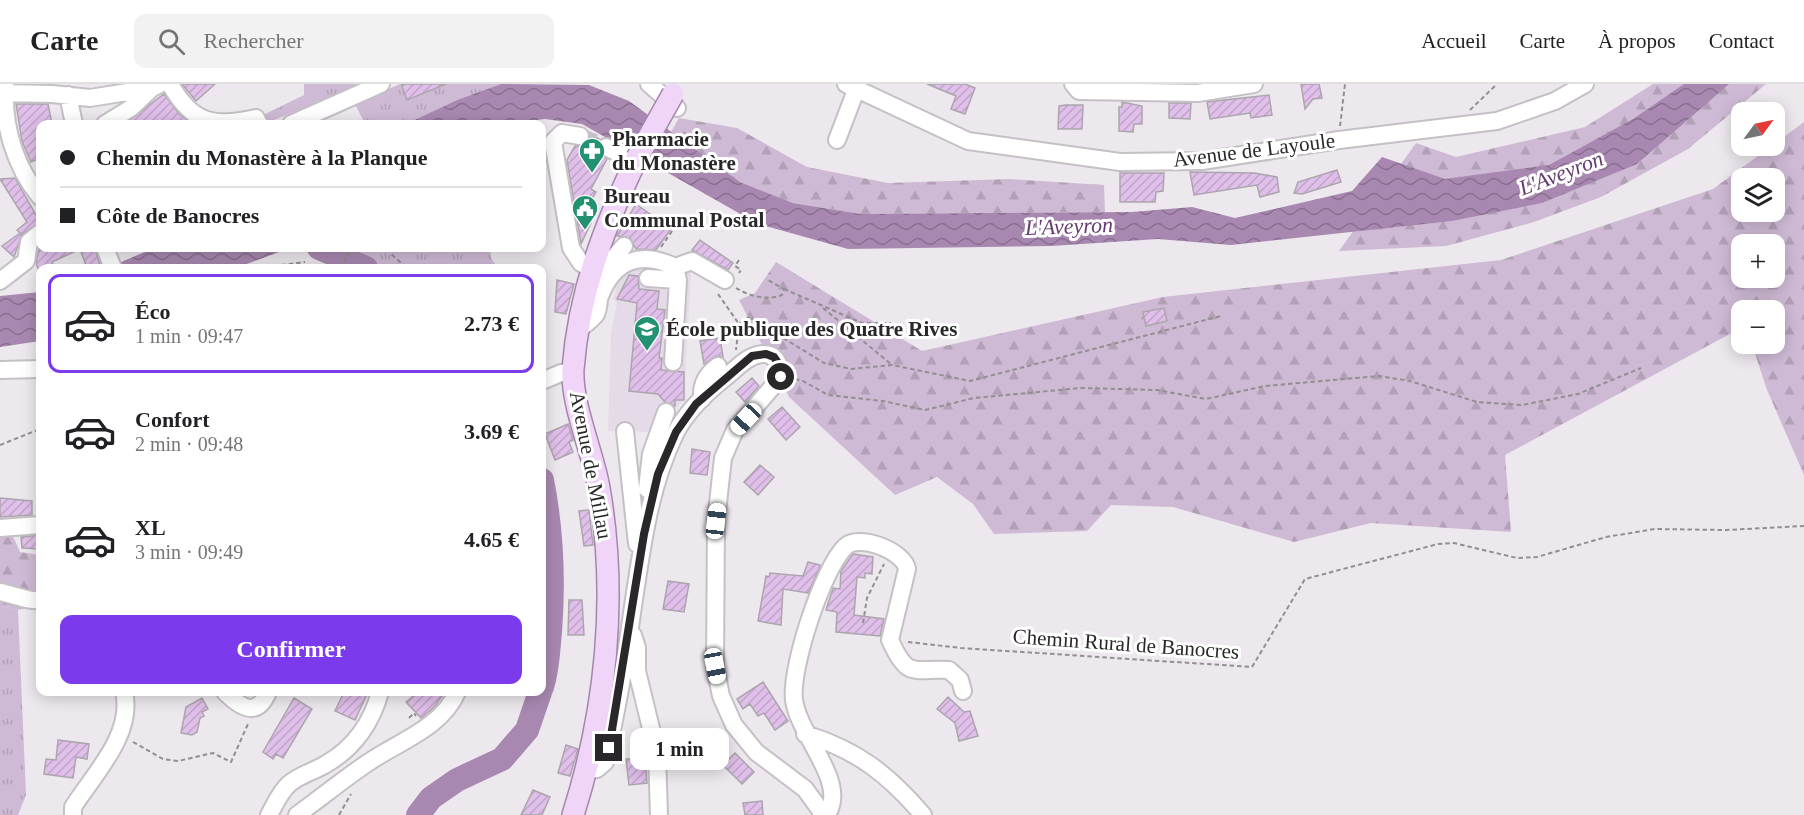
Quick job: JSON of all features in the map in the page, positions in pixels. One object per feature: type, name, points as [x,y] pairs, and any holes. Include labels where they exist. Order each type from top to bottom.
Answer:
[{"type":"main road","name":"Avenue de Millau","points":[[573,815],[588,770],[608,630],[607,548],[599,487],[573,372],[578,330],[590,268],[633,171],[676,96]]},
{"type":"street","points":[[170,84],[183,107],[210,120]]},
{"type":"street","points":[[300,120],[381,84]]},
{"type":"street","points":[[649,84],[676,96]]},
{"type":"street","points":[[1073,84],[1079,91],[1198,93],[1254,84]]},
{"type":"street","name":"Avenue de Layoule","points":[[851,87],[966,140],[1120,162],[1202,161],[1339,140],[1497,121],[1556,101],[1585,84]]},
{"type":"street","points":[[33,172],[7,131],[3,89],[90,98],[156,86]]},
{"type":"street","points":[[112,120],[131,108],[156,86]]},
{"type":"street","points":[[837,140],[851,87]]},
{"type":"street","points":[[68,95],[73,120]]},
{"type":"street","points":[[242,120],[256,118],[257,120]]},
{"type":"street","points":[[580,136],[562,133],[553,142],[571,248],[581,263],[590,268]]},
{"type":"street","points":[[606,147],[633,171]]},
{"type":"street","points":[[0,280],[26,261],[29,242],[36,236]]},
{"type":"street","points":[[578,330],[597,313],[602,281],[609,263],[624,246]]},
{"type":"street","points":[[600,295],[614,272],[624,263],[639,258],[666,262],[677,273],[672,362]]},
{"type":"street","points":[[648,278],[677,273],[692,261],[721,287]]},
{"type":"street","points":[[588,770],[597,769],[605,762],[641,552],[658,474],[676,432],[702,399],[752,356],[766,354],[774,357],[780,366],[781,377],[735,430],[723,458],[716,521],[715,666],[721,696],[734,725],[756,752],[805,789],[821,813],[830,809],[834,800],[832,784],[805,734],[794,699],[794,673],[804,636],[837,556],[853,542],[888,550],[900,555],[905,561],[907,569],[890,640],[907,668],[918,672],[949,670],[960,680],[963,691]]},
{"type":"street","points":[[702,399],[701,389],[708,374],[718,366]]},
{"type":"street","points":[[2,370],[36,369]]},
{"type":"street","points":[[546,379],[561,373],[573,372]]},
{"type":"street","points":[[652,501],[646,482],[649,464],[666,411]]},
{"type":"street","points":[[625,431],[638,546],[641,552]]},
{"type":"street","points":[[0,528],[36,525]]},
{"type":"street","points":[[0,592],[35,597]]},
{"type":"street","points":[[630,626],[637,648],[637,671],[657,753],[659,815]]},
{"type":"street","points":[[73,815],[73,807],[120,734],[127,714],[125,696]]},
{"type":"street","points":[[230,696],[245,708],[252,709],[259,706],[265,696]]},
{"type":"street","points":[[270,815],[277,799],[290,783],[328,763],[356,742],[376,710],[379,696]]},
{"type":"street","points":[[297,815],[371,761],[432,723],[455,696]]},
{"type":"street","points":[[805,734],[830,742],[866,760],[898,786],[923,815]]},
{"type":"path","points":[[1340,130],[1345,84]]},
{"type":"path","points":[[1450,128],[1497,84]]},
{"type":"path","points":[[659,250],[681,218]]},
{"type":"path","points":[[390,252],[402,264]]},
{"type":"path","points":[[739,260],[735,266],[740,271]]},
{"type":"path","points":[[290,264],[305,262]]},
{"type":"path","points":[[766,279],[784,290],[862,323],[891,323]]},
{"type":"path","points":[[721,287],[755,296],[778,297],[784,290]]},
{"type":"path","points":[[721,287],[739,324],[737,344]]},
{"type":"path","points":[[820,306],[892,365]]},
{"type":"path","points":[[739,324],[749,317],[824,363],[851,369],[892,365],[969,381],[1221,316]]},
{"type":"path","points":[[781,377],[803,381],[828,395],[883,401],[925,410],[974,398],[1081,388],[1157,390],[1206,399],[1265,386],[1379,376],[1410,381],[1477,402],[1522,405],[1578,394],[1641,368]]},
{"type":"path","points":[[0,445],[36,431]]},
{"type":"path","name":"Chemin Rural de Banocres","points":[[890,640],[961,648],[1252,667],[1305,579],[1438,544],[1454,543],[1517,558],[1537,557],[1596,539],[1655,529],[1726,530],[1804,526]]},
{"type":"path","points":[[863,623],[867,598],[883,568],[888,550]]},
{"type":"path","points":[[120,734],[163,759],[178,761],[213,753],[231,762],[251,718],[252,709]]},
{"type":"path","points":[[409,718],[414,713],[416,715]]},
{"type":"shaded area","name":"École publique des Quatre Rives","points":[[651,263],[691,271],[684,400],[651,432],[608,431],[611,333],[617,303],[613,299],[616,289],[612,286],[619,272]]},
{"type":"green space","points":[[304,84],[363,84],[274,120],[264,120],[263,115],[304,95]]},
{"type":"green space","points":[[400,84],[408,100],[428,92],[425,84],[501,84],[457,100],[414,120],[363,120],[355,104]]},
{"type":"green space","points":[[1653,84],[1766,84],[1744,102],[1731,102],[1731,113],[1688,149],[1601,197],[1534,222],[1446,246],[1339,251],[1416,143],[1456,157],[1585,127]]},
{"type":"green space","points":[[679,118],[737,128],[807,167],[888,183],[1010,179],[1104,185],[1105,212],[861,214],[793,203],[740,182],[671,132]]},
{"type":"green space","points":[[1804,122],[1804,475],[1767,390],[1755,354],[1785,354],[1785,300],[1731,300],[1731,333],[1505,455],[1511,532],[1371,523],[1294,542],[1173,507],[1111,505],[1087,531],[994,534],[973,504],[937,477],[895,495],[789,397],[739,300],[755,293],[776,262],[922,351],[1163,297],[1501,260],[1713,189],[1731,176],[1731,222],[1785,222],[1785,168],[1742,168],[1758,156],[1785,156],[1785,136]]},
{"type":"green space","points":[[344,252],[490,252],[495,264],[366,264]]},
{"type":"green space","points":[[0,534],[12,534],[20,552],[36,554],[36,606],[18,610],[0,606]]},
{"type":"green space","points":[[0,606],[18,610],[26,795],[18,815],[0,815]]},
{"type":"water","name":"L'Aveyron","points":[[501,84],[589,85],[629,101],[740,182],[793,203],[861,214],[1132,212],[1192,207],[1235,218],[1352,191],[1382,157],[1445,179],[1549,165],[1633,119],[1684,84],[1729,84],[1637,164],[1542,203],[1452,221],[1231,245],[1158,239],[1051,246],[848,249],[758,224],[582,124],[545,119],[414,120],[457,100]]},
{"type":"water","points":[[145,252],[279,252],[247,264],[116,264]]},
{"type":"water","points":[[36,292],[36,342],[0,347],[0,296]]},
{"type":"building","points":[[182,84],[215,84],[196,101]]},
{"type":"building","points":[[401,84],[446,84],[407,100]]},
{"type":"building","points":[[927,84],[965,84],[975,88],[965,114],[951,109],[956,96]]},
{"type":"building","points":[[1301,84],[1319,84],[1322,98],[1313,99],[1305,109]]},
{"type":"building","points":[[164,94],[179,114],[187,120],[129,120]]},
{"type":"building","points":[[1269,95],[1272,115],[1251,118],[1250,113],[1210,119],[1207,102]]},
{"type":"building","points":[[1122,102],[1142,106],[1142,124],[1134,124],[1133,132],[1119,131],[1119,107],[1122,107]]},
{"type":"building","points":[[1169,103],[1191,103],[1190,119],[1169,118]]},
{"type":"building","points":[[16,104],[48,104],[51,120],[36,120],[36,160],[31,162],[22,141]]},
{"type":"building","points":[[1083,105],[1082,129],[1058,129],[1059,106]]},
{"type":"building","points":[[590,135],[599,139],[597,152],[607,159],[591,189],[596,192],[588,206],[591,223],[581,244],[567,160],[575,146],[584,146]]},
{"type":"building","points":[[1337,170],[1341,182],[1302,194],[1294,193],[1298,182]]},
{"type":"building","points":[[1190,172],[1254,173],[1277,177],[1279,192],[1260,197],[1257,185],[1194,195]]},
{"type":"building","points":[[1120,173],[1164,173],[1163,191],[1156,192],[1155,202],[1120,202]]},
{"type":"building","points":[[15,178],[36,215],[36,225],[22,234],[14,257],[2,246],[20,233],[17,230],[27,222],[0,179]]},
{"type":"building","points":[[636,204],[671,229],[656,250],[636,249],[630,238],[617,236]]},
{"type":"building","points":[[700,240],[733,263],[728,270],[692,250]]},
{"type":"building","points":[[39,252],[74,252],[52,262],[53,264],[36,263]]},
{"type":"building","points":[[81,252],[96,252],[100,264],[86,264]]},
{"type":"building","points":[[629,275],[638,276],[639,289],[659,291],[657,309],[665,310],[659,358],[662,358],[661,370],[684,372],[684,400],[675,400],[675,406],[665,402],[658,394],[629,391],[637,303],[617,299]]},
{"type":"building","points":[[557,280],[574,284],[566,314],[555,312]]},
{"type":"building","points":[[1164,308],[1167,321],[1146,326],[1143,312]]},
{"type":"building","points":[[720,338],[723,357],[716,356],[704,364],[700,341]]},
{"type":"building","points":[[752,378],[759,386],[745,402],[736,392]]},
{"type":"building","points":[[782,407],[800,427],[786,440],[768,419]]},
{"type":"building","points":[[568,424],[573,440],[569,442],[573,452],[555,460],[546,434]]},
{"type":"building","points":[[692,449],[710,452],[707,475],[690,473]]},
{"type":"building","points":[[760,465],[774,477],[758,495],[744,482]]},
{"type":"building","points":[[0,498],[32,501],[32,515],[0,517]]},
{"type":"building","points":[[589,510],[593,545],[584,546],[579,511]]},
{"type":"building","points":[[36,535],[36,549],[22,548],[21,537]]},
{"type":"building","points":[[853,554],[873,557],[872,574],[865,573],[865,578],[857,577],[854,615],[884,619],[880,636],[836,632],[837,612],[826,610],[833,588],[840,589],[841,571]]},
{"type":"building","points":[[808,562],[820,565],[819,569],[808,593],[783,589],[781,625],[758,621],[766,576],[769,577],[770,573],[803,576]]},
{"type":"building","points":[[668,581],[689,584],[684,612],[663,609]]},
{"type":"building","points":[[569,600],[582,600],[584,635],[568,635]]},
{"type":"building","points":[[763,682],[788,721],[775,730],[764,713],[758,716],[750,704],[743,709],[737,699]]},
{"type":"building","points":[[342,696],[366,696],[355,720],[335,711]]},
{"type":"building","points":[[413,696],[442,696],[421,718],[406,702]]},
{"type":"building","points":[[948,697],[964,712],[970,711],[978,736],[959,741],[955,723],[937,709]]},
{"type":"building","points":[[202,698],[208,709],[202,712],[204,716],[200,718],[197,732],[192,735],[181,733],[186,707]]},
{"type":"building","points":[[294,698],[312,709],[283,758],[276,754],[273,759],[263,752]]},
{"type":"building","points":[[58,740],[89,744],[87,759],[76,757],[73,778],[44,774],[46,759],[56,760]]},
{"type":"building","points":[[566,745],[578,749],[570,776],[558,773]]},
{"type":"building","points":[[735,753],[754,772],[742,784],[723,765]]},
{"type":"building","points":[[645,758],[647,783],[629,785],[626,759]]},
{"type":"building","points":[[533,790],[550,797],[542,815],[521,815]]},
{"type":"building","points":[[762,801],[763,815],[745,815],[743,803]]},
{"type":"waterway","points":[[328,252],[357,264]]},
{"type":"waterway","points":[[546,505],[552,575],[546,673]]},
{"type":"waterway","points":[[418,815],[431,798],[457,780],[502,759],[527,730],[539,696]]},
{"type":"tunnel","points":[[580,136],[606,147]]},
{"type":"place","name":"Pharmacie du Monastère","points":[[592,174]]},
{"type":"place","name":"Bureau Communal Postal","points":[[585,231]]},
{"type":"place","name":"École publique des Quatre Rives","points":[[647,352]]},
{"type":"route","points":[[609,748],[644,534],[658,474],[676,432],[696,404],[752,356],[766,354],[774,357],[780,366],[781,377]]}]
